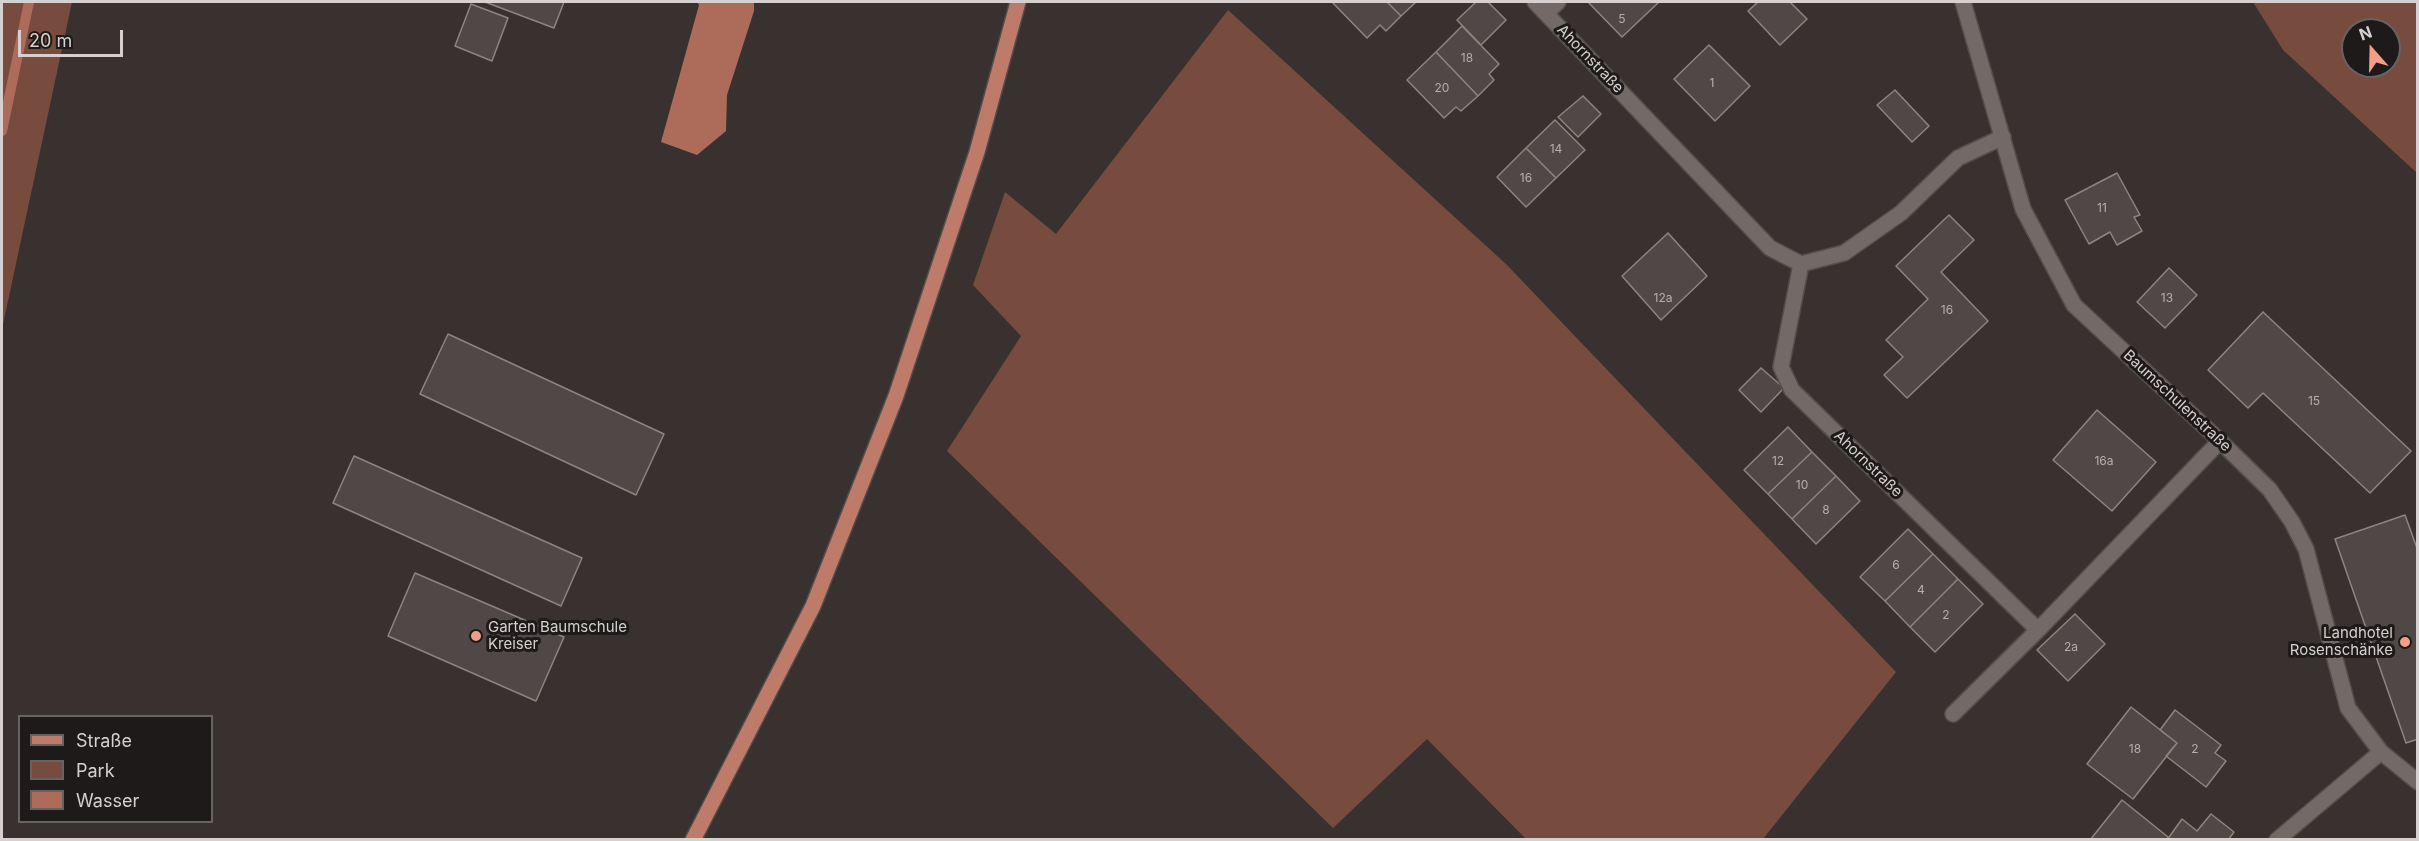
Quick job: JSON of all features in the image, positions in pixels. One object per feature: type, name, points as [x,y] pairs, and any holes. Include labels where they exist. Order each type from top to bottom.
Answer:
[{"type":"main road","points":[[693,840],[813,606],[896,396],[978,152],[1018,2]]},
{"type":"street","points":[[1540,7],[1558,2]]},
{"type":"street","name":"Baumschulenstraße","points":[[1963,2],[2024,209],[2074,305],[2270,490],[2292,522],[2306,549],[2348,708],[2381,752],[2418,782]]},
{"type":"street","name":"Ahornstraße","points":[[1540,7],[1770,248],[1801,264],[1781,368],[1792,390],[2038,630]]},
{"type":"street","points":[[1801,264],[1844,252],[1901,213],[1958,158],[2003,137]]},
{"type":"street","points":[[1953,714],[2038,630],[2220,441]]},
{"type":"street","points":[[2277,840],[2381,752]]},
{"type":"green space","points":[[2,2],[72,2],[2,329]]},
{"type":"green space","points":[[2253,2],[2417,2],[2417,173],[2283,50]]},
{"type":"green space","points":[[1228,10],[1506,264],[1896,672],[1763,839],[1526,839],[1427,739],[1333,828],[947,451],[1021,336],[973,285],[1005,192],[1056,234]]},
{"type":"water","points":[[697,2],[754,2],[754,11],[727,95],[726,131],[697,155],[661,142],[699,5]]},
{"type":"building","points":[[485,2],[564,2],[554,28]]},
{"type":"building","points":[[1332,2],[1387,2],[1401,16],[1386,31],[1380,25],[1367,38]]},
{"type":"building","points":[[1387,2],[1416,2],[1401,16]]},
{"type":"building","points":[[1476,2],[1488,2],[1506,20],[1481,45],[1457,20]]},
{"type":"building","points":[[1588,2],[1659,2],[1622,37]]},
{"type":"building","points":[[1758,2],[1790,2],[1807,19],[1780,45],[1748,11]]},
{"type":"building","points":[[471,4],[508,18],[492,61],[455,46]]},
{"type":"building","points":[[1462,26],[1499,64],[1489,74],[1494,80],[1478,96],[1436,52]]},
{"type":"building","points":[[1709,45],[1750,86],[1715,121],[1674,79]]},
{"type":"building","points":[[1436,52],[1478,96],[1461,111],[1456,107],[1444,118],[1407,80]]},
{"type":"building","points":[[1895,90],[1929,126],[1912,142],[1877,105]]},
{"type":"building","points":[[1583,96],[1601,114],[1578,137],[1558,117]]},
{"type":"building","points":[[1555,120],[1585,150],[1556,178],[1526,148]]},
{"type":"building","points":[[1526,148],[1556,178],[1526,207],[1497,177]]},
{"type":"building","points":[[2117,173],[2140,215],[2134,217],[2142,231],[2117,245],[2110,232],[2089,244],[2065,200]]},
{"type":"building","points":[[1949,215],[1974,240],[1941,272],[1988,321],[1907,398],[1884,375],[1903,357],[1886,340],[1928,299],[1896,266]]},
{"type":"building","points":[[1668,233],[1707,276],[1661,320],[1622,276]]},
{"type":"building","points":[[2169,268],[2197,295],[2165,328],[2137,302]]},
{"type":"building","points":[[2263,312],[2411,451],[2370,493],[2263,393],[2248,408],[2208,370]]},
{"type":"building","points":[[448,334],[664,434],[636,495],[420,394]]},
{"type":"building","points":[[1761,368],[1784,388],[1761,412],[1739,390]]},
{"type":"building","points":[[2097,410],[2156,462],[2112,511],[2053,460]]},
{"type":"building","points":[[1788,427],[1812,452],[1768,494],[1744,470]]},
{"type":"building","points":[[1812,452],[1836,476],[1792,519],[1768,494]]},
{"type":"building","points":[[354,456],[582,558],[561,606],[333,503]]},
{"type":"building","points":[[1836,476],[1860,501],[1816,544],[1792,519]]},
{"type":"building","points":[[2405,515],[2418,551],[2418,739],[2406,743],[2335,539]]},
{"type":"building","points":[[1908,529],[1933,554],[1885,601],[1860,577]]},
{"type":"building","points":[[1933,554],[1958,579],[1910,627],[1885,601]]},
{"type":"building","name":"Garten Baumschule Kreiser","points":[[415,573],[564,637],[536,701],[388,636]]},
{"type":"building","points":[[1958,579],[1983,604],[1935,652],[1910,627]]},
{"type":"building","points":[[2075,614],[2105,644],[2068,681],[2037,650]]},
{"type":"building","points":[[2131,707],[2177,743],[2133,799],[2087,764]]},
{"type":"building","points":[[2175,710],[2221,745],[2215,753],[2226,761],[2206,787],[2166,756],[2177,743],[2160,730]]},
{"type":"building","points":[[2122,800],[2168,837],[2167,840],[2090,840]]},
{"type":"building","points":[[2211,814],[2234,832],[2228,840],[2167,840],[2182,819],[2197,831]]},
{"type":"waterway","points":[[2,131],[29,2]]},
{"type":"place","name":"Garten Baumschule Kreiser","points":[[476,636]]},
{"type":"place","name":"Landhotel Rosenschänke","points":[[2405,642]]}]
